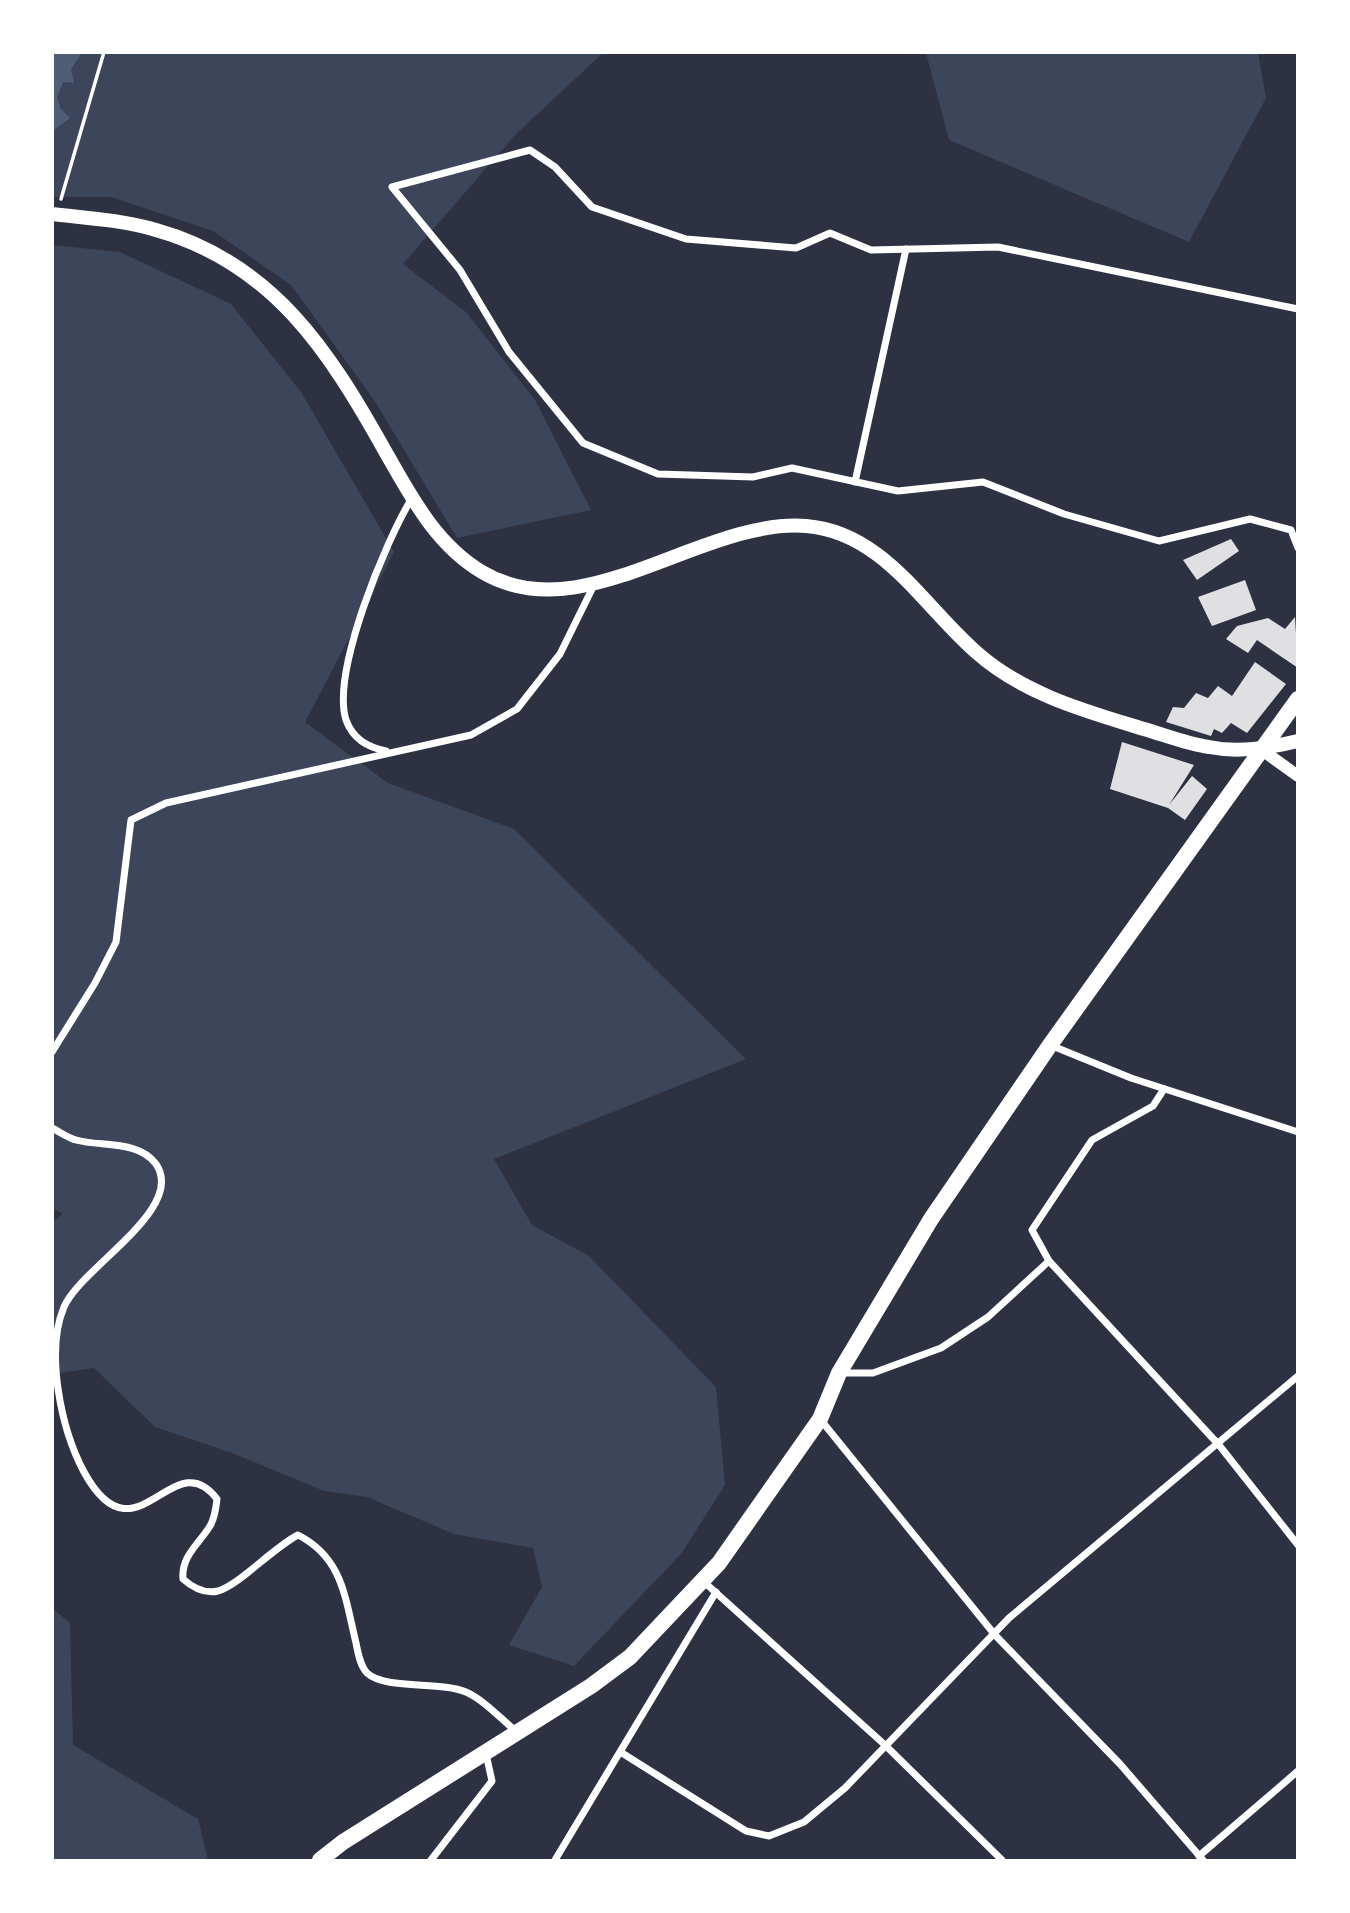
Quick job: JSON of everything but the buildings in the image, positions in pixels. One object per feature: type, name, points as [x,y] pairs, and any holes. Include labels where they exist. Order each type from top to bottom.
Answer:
[{"type":"main road","points":[[54,214],[153,229],[191,242],[256,280],[308,328],[331,359],[425,519],[453,551],[484,573],[514,584],[548,589],[595,583],[733,536],[770,527],[806,526],[838,533],[874,551],[902,575],[978,654],[1013,680],[1084,710],[1208,747],[1262,750],[1297,741]]},
{"type":"main road","points":[[320,1860],[343,1842],[519,1733],[630,1657],[719,1563],[820,1419],[839,1373],[931,1219],[1050,1045],[1297,699]]},
{"type":"street","points":[[1297,309],[998,247],[871,250],[830,233],[796,248],[686,239],[592,207],[555,167],[530,150],[392,187],[460,270],[509,352],[583,443],[657,474],[753,477],[792,468],[898,491],[983,482],[1064,514],[1159,541],[1250,519],[1291,530],[1297,548]]},
{"type":"street","points":[[855,482],[906,249]]},
{"type":"street","points":[[390,752],[368,747],[353,733],[344,704],[364,602],[391,531],[412,498]]},
{"type":"street","points":[[52,1052],[95,983],[116,942],[131,820],[166,803],[471,734],[510,715],[560,654],[595,583]]},
{"type":"street","points":[[1262,750],[1297,776]]},
{"type":"street","points":[[1050,1045],[1164,1089],[1297,1132]]},
{"type":"street","points":[[1164,1089],[1153,1106],[1092,1140],[1032,1230],[1049,1261],[1219,1445],[1297,1545]]},
{"type":"street","points":[[52,1128],[74,1140],[117,1145],[145,1155],[155,1164],[163,1188],[158,1203],[142,1223],[82,1280],[64,1306],[55,1339],[57,1374],[68,1435],[93,1487],[113,1505],[138,1509],[174,1486],[193,1480],[206,1485],[217,1499],[212,1524],[182,1567],[183,1578],[203,1591],[218,1591],[278,1545],[298,1535],[317,1545],[330,1558],[343,1587],[365,1672],[376,1679],[450,1687],[469,1693],[519,1733]]},
{"type":"street","points":[[839,1373],[873,1373],[941,1348],[988,1317],[1049,1261]]},
{"type":"street","points":[[622,1753],[746,1831],[769,1836],[788,1831],[804,1822],[845,1788],[1009,1618],[1219,1445],[1297,1376]]},
{"type":"street","points":[[820,1419],[995,1635],[1119,1764],[1201,1858],[1297,1771]]},
{"type":"street","points":[[703,1581],[885,1745],[1002,1860]]},
{"type":"street","points":[[555,1860],[622,1753],[716,1592]]},
{"type":"street","points":[[431,1860],[492,1782],[486,1754]]},
{"type":"path","points":[[54,214],[104,52]]},
{"type":"shaded area","points":[[53,52],[81,54],[71,69],[74,83],[63,82],[57,98],[61,109],[70,118],[53,131]]},
{"type":"shaded area","points":[[52,53],[603,53],[515,135],[403,264],[466,312],[535,400],[591,510],[457,538],[374,400],[291,285],[213,231],[111,197],[53,197]]},
{"type":"shaded area","points":[[926,53],[1258,53],[1266,98],[1189,242],[949,140]]},
{"type":"shaded area","points":[[53,245],[120,252],[231,304],[301,392],[394,552],[305,722],[388,783],[514,829],[746,1059],[494,1159],[532,1225],[589,1256],[716,1387],[725,1485],[681,1554],[574,1666],[509,1645],[542,1587],[533,1548],[454,1534],[367,1497],[324,1491],[235,1454],[155,1427],[94,1368],[53,1374],[53,1222],[63,1214],[53,1208]]},
{"type":"shaded area","points":[[53,1609],[70,1623],[73,1745],[198,1819],[208,1860],[53,1860]]}]
